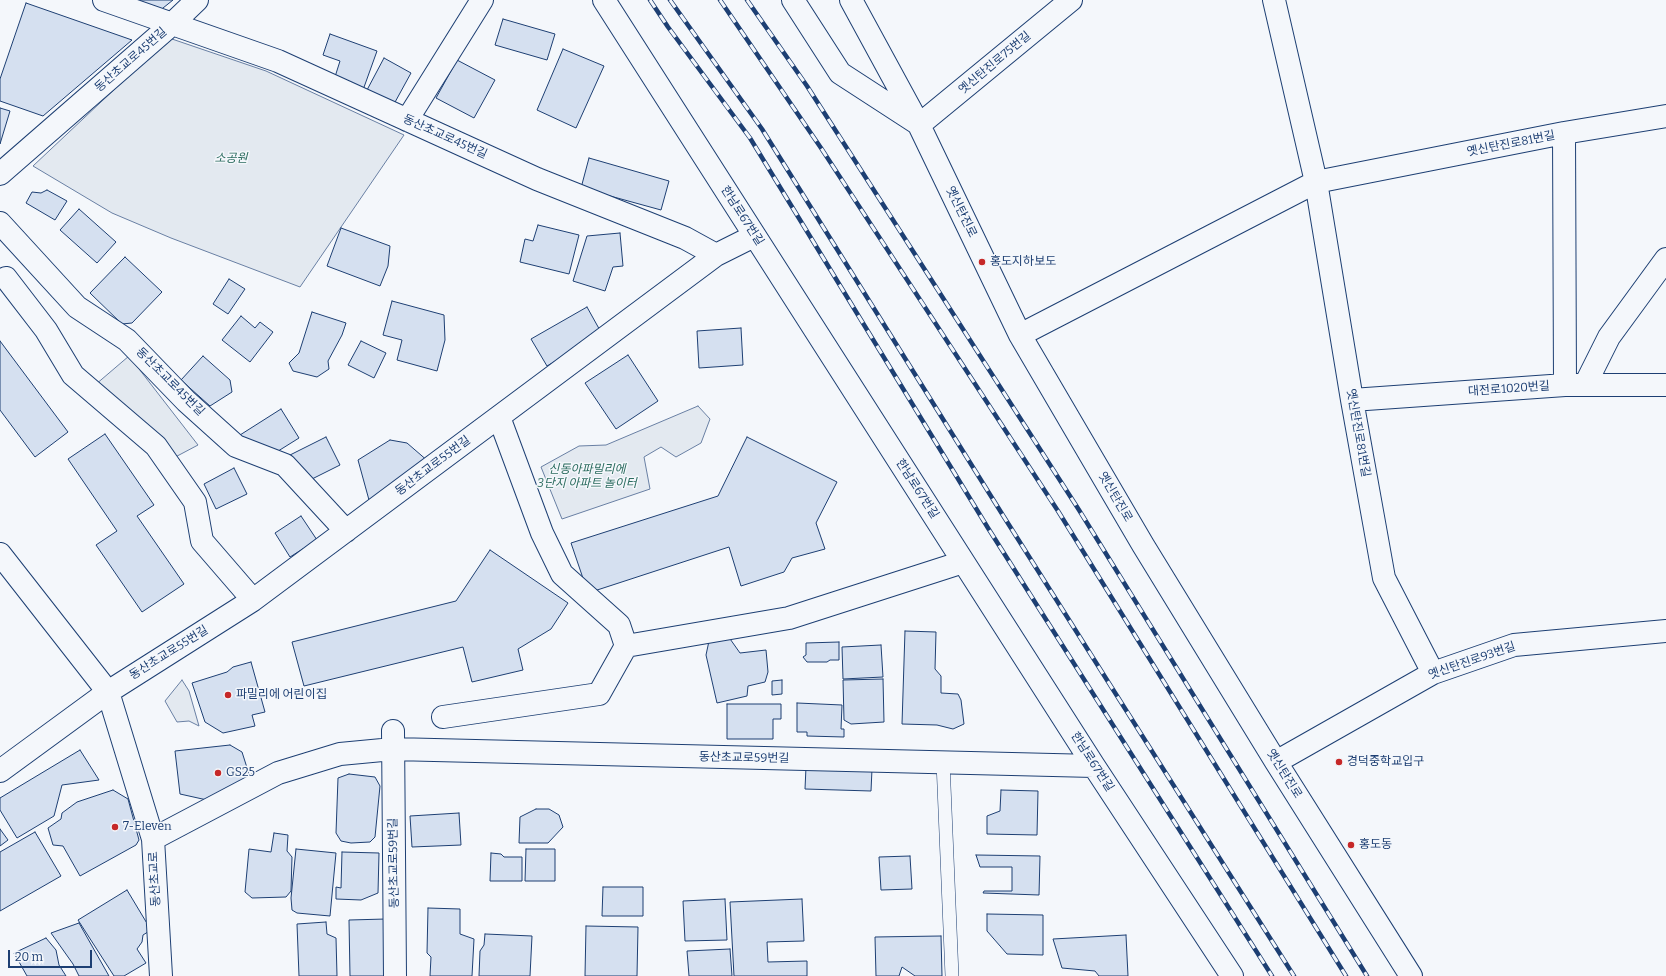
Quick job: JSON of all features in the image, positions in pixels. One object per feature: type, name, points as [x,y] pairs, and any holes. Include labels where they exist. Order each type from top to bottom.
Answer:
[{"type":"street","points":[[104,0],[171,25]]},
{"type":"street","name":"동산초교로45번길","points":[[0,174],[171,25],[197,0]]},
{"type":"street","points":[[407,120],[482,0]]},
{"type":"street","name":"한남로67번길","points":[[604,0],[1094,766],[1232,976]]},
{"type":"street","points":[[793,0],[840,73],[919,125]]},
{"type":"street","name":"옛신탄진로","points":[[851,0],[919,125],[1020,335],[1143,545],[1276,762],[1411,976]]},
{"type":"street","name":"옛신탄진로75번길","points":[[919,125],[1071,0]]},
{"type":"street","points":[[1274,0],[1316,182]]},
{"type":"street","name":"동산초교로45번길","points":[[171,25],[278,61],[537,179],[685,238],[716,255]]},
{"type":"street","name":"옛신탄진로81번길","points":[[1020,335],[1316,182],[1564,133],[1666,116]]},
{"type":"street","name":"옛신탄진로81번길","points":[[1564,133],[1575,385]]},
{"type":"street","name":"옛신탄진로81번길","points":[[1316,182],[1352,400],[1384,578],[1433,673]]},
{"type":"street","name":"동산초교로45번길","points":[[0,223],[77,306],[127,340],[186,401],[236,446],[285,465],[346,531]]},
{"type":"street","name":"동산초교로55번길","points":[[108,692],[253,600],[716,255],[754,236]]},
{"type":"street","points":[[1575,385],[1666,259]]},
{"type":"street","points":[[6,278],[46,330],[73,375],[156,446],[194,502],[202,541],[253,600]]},
{"type":"street","name":"대전로1020번길","points":[[1352,400],[1575,385],[1666,385]]},
{"type":"street","points":[[443,717],[599,694],[626,646],[619,625],[562,574],[542,533],[499,417]]},
{"type":"street","name":"동산초교로","points":[[0,554],[108,692],[153,839],[161,976]]},
{"type":"street","points":[[626,646],[789,618],[964,562]]},
{"type":"street","name":"옛신탄진로93번길","points":[[1276,762],[1433,673],[1514,645],[1666,631]]},
{"type":"street","points":[[0,770],[108,692]]},
{"type":"street","name":"동산초교로59번길","points":[[153,839],[278,773],[393,740],[943,762],[1094,766]]},
{"type":"street","name":"동산초교로59번길","points":[[393,740],[395,976]]},
{"type":"lane","points":[[943,762],[952,976]]},
{"type":"green space","name":"소공원","points":[[169,38],[266,71],[404,135],[300,287],[171,238],[112,213],[33,166]]},
{"type":"green space","points":[[129,356],[198,445],[164,463],[88,391]]},
{"type":"green space","name":"신동아파밀리에 3단지 아파트 놀이터","points":[[698,406],[710,419],[701,443],[676,457],[661,447],[644,457],[650,489],[562,519],[541,467],[579,446],[606,445]]},
{"type":"green space","points":[[182,680],[189,691],[199,726],[189,721],[177,722],[165,701]]},
{"type":"building","points":[[128,0],[173,0],[158,12]]},
{"type":"building","points":[[26,3],[132,40],[43,116],[0,101],[0,79]]},
{"type":"building","points":[[503,19],[555,34],[547,60],[495,45]]},
{"type":"building","points":[[330,34],[377,51],[363,90],[334,80],[340,61],[323,55]]},
{"type":"building","points":[[563,49],[604,66],[576,128],[537,110]]},
{"type":"building","points":[[384,58],[411,73],[394,104],[367,90]]},
{"type":"building","points":[[457,60],[495,80],[474,118],[436,98]]},
{"type":"building","points":[[0,108],[10,111],[0,144]]},
{"type":"building","points":[[589,158],[669,181],[661,210],[581,188]]},
{"type":"building","points":[[47,190],[67,201],[55,220],[26,203],[32,192],[41,193]]},
{"type":"building","points":[[79,209],[116,242],[97,263],[60,230]]},
{"type":"building","points":[[538,225],[579,235],[569,274],[520,262],[525,239],[533,241]]},
{"type":"building","points":[[341,228],[390,246],[388,266],[380,286],[327,266]]},
{"type":"building","points":[[620,233],[623,266],[613,267],[605,291],[573,281],[587,236]]},
{"type":"building","points":[[125,257],[162,292],[132,323],[122,324],[90,293]]},
{"type":"building","points":[[229,279],[245,289],[228,314],[213,304]]},
{"type":"building","points":[[392,301],[444,315],[445,340],[437,371],[397,360],[402,340],[383,335]]},
{"type":"building","points":[[587,307],[602,334],[547,366],[531,339]]},
{"type":"building","points":[[312,312],[346,323],[342,335],[328,361],[329,369],[317,377],[293,371],[289,363],[299,353]]},
{"type":"building","points":[[241,316],[255,328],[260,322],[273,332],[250,362],[222,340]]},
{"type":"building","points":[[741,328],[743,365],[699,368],[697,331]]},
{"type":"building","points":[[0,341],[68,432],[35,457],[0,410]]},
{"type":"building","points":[[361,341],[386,353],[374,378],[348,365]]},
{"type":"building","points":[[628,355],[658,401],[616,429],[585,383]]},
{"type":"building","points":[[203,356],[230,380],[232,392],[210,406],[181,380]]},
{"type":"building","points":[[281,409],[299,438],[275,453],[250,445],[240,435]]},
{"type":"building","points":[[105,434],[154,505],[137,516],[184,584],[142,612],[96,545],[117,531],[68,459]]},
{"type":"building","points":[[326,437],[340,465],[310,480],[288,456]]},
{"type":"building","points":[[747,437],[837,482],[816,523],[825,549],[792,558],[784,572],[741,586],[729,547],[588,593],[571,543],[718,496]]},
{"type":"building","points":[[390,440],[407,443],[429,462],[369,500],[358,460]]},
{"type":"building","points":[[234,468],[247,494],[216,509],[204,484]]},
{"type":"building","points":[[301,516],[317,540],[290,557],[275,533]]},
{"type":"building","points":[[490,550],[568,603],[551,629],[518,649],[523,670],[472,682],[463,647],[304,686],[292,642],[456,601]]},
{"type":"building","points":[[905,631],[936,632],[935,669],[941,676],[941,693],[958,694],[961,700],[964,724],[953,729],[937,725],[902,724]]},
{"type":"building","points":[[728,636],[740,653],[766,650],[768,672],[765,682],[748,686],[747,696],[717,703],[706,655],[709,641]]},
{"type":"building","points":[[839,642],[839,660],[830,660],[827,662],[807,662],[803,657],[806,655],[806,643]]},
{"type":"building","points":[[881,645],[883,677],[843,679],[842,647]]},
{"type":"building","name":"파밀리에 어린이집","points":[[251,662],[265,712],[252,715],[255,726],[223,733],[205,722],[192,683],[227,672],[233,667]]},
{"type":"building","points":[[883,679],[884,722],[851,724],[844,720],[843,680]]},
{"type":"building","points":[[782,680],[782,694],[772,695],[772,681]]},
{"type":"building","points":[[797,703],[842,705],[841,729],[844,729],[844,737],[807,736],[807,732],[797,732]]},
{"type":"building","points":[[727,704],[781,704],[781,719],[773,719],[773,739],[727,739]]},
{"type":"building","points":[[230,745],[242,752],[249,774],[238,784],[207,800],[180,794],[175,751]]},
{"type":"building","points":[[80,750],[99,780],[62,785],[54,816],[17,838],[0,810],[0,798]]},
{"type":"building","points":[[806,767],[872,769],[871,791],[805,789]]},
{"type":"building","points":[[349,774],[375,777],[380,786],[375,837],[370,842],[351,843],[341,841],[336,833],[338,778]]},
{"type":"building","points":[[113,790],[128,799],[139,840],[136,845],[80,876],[63,846],[53,845],[48,828],[61,819],[62,813],[77,802]]},
{"type":"building","points":[[1001,790],[1038,791],[1037,835],[987,834],[987,816],[1000,811]]},
{"type":"building","points":[[536,809],[549,809],[559,815],[563,827],[548,843],[519,843],[520,817]]},
{"type":"building","points":[[459,813],[461,845],[412,847],[410,816]]},
{"type":"building","points":[[0,829],[8,840],[0,846]]},
{"type":"building","points":[[35,832],[61,876],[0,911],[0,852]]},
{"type":"building","points":[[274,833],[288,835],[287,851],[292,857],[291,891],[286,897],[252,898],[245,892],[249,849],[271,852]]},
{"type":"building","points":[[296,849],[336,853],[330,916],[297,913],[292,910],[291,898]]},
{"type":"building","points":[[526,849],[555,849],[555,881],[525,881]]},
{"type":"building","points":[[342,852],[379,853],[378,893],[361,900],[336,899],[336,887],[341,888]]},
{"type":"building","points":[[491,853],[501,854],[504,857],[522,857],[522,881],[490,881]]},
{"type":"building","points":[[976,855],[1040,856],[1039,895],[983,893],[984,891],[1012,891],[1012,867],[980,867]]},
{"type":"building","points":[[910,856],[912,889],[881,890],[879,857]]},
{"type":"building","points":[[603,887],[643,887],[643,916],[602,916]]},
{"type":"building","points":[[127,890],[151,930],[143,935],[142,942],[137,949],[146,963],[124,976],[114,976],[78,920]]},
{"type":"building","points":[[725,899],[727,940],[685,941],[683,901]]},
{"type":"building","points":[[802,899],[804,941],[767,942],[768,962],[807,961],[807,976],[734,976],[730,902]]},
{"type":"building","points":[[428,908],[460,909],[460,934],[474,939],[472,976],[430,976],[431,957],[427,953]]},
{"type":"building","points":[[987,914],[1043,915],[1043,955],[1007,954],[987,931]]},
{"type":"building","points":[[386,919],[387,976],[350,976],[349,920]]},
{"type":"building","points":[[326,922],[327,934],[336,938],[337,976],[299,976],[297,924]]},
{"type":"building","points":[[79,923],[109,976],[79,976],[73,964],[51,933]]},
{"type":"building","points":[[586,926],[638,927],[637,976],[585,976]]},
{"type":"building","points":[[485,934],[532,936],[530,976],[479,976],[480,951],[484,945]]},
{"type":"building","points":[[1126,935],[1128,976],[1099,976],[1095,971],[1062,968],[1053,939]]},
{"type":"building","points":[[941,936],[942,976],[915,976],[902,967],[899,976],[876,976],[875,937]]},
{"type":"building","points":[[46,938],[56,950],[59,965],[66,976],[27,976],[14,953]]},
{"type":"building","points":[[730,949],[732,976],[689,976],[687,951]]},
{"type":"railway","points":[[650,0],[668,27],[750,138],[988,528],[1272,976]]},
{"type":"railway","points":[[670,0],[762,129],[1004,517],[1294,976]]},
{"type":"railway","points":[[720,0],[821,148],[1058,511],[1346,976]]},
{"type":"railway","points":[[747,0],[807,86],[1079,510],[1367,976]]},
{"type":"place","name":"홍도지하보도","points":[[982,262]]},
{"type":"place","name":"파밀리에 어린이집","points":[[228,695]]},
{"type":"place","name":"경덕중학교입구","points":[[1339,762]]},
{"type":"place","name":"GS25","points":[[218,773]]},
{"type":"place","name":"7-Eleven","points":[[115,827]]},
{"type":"place","name":"홍도동","points":[[1351,845]]}]
